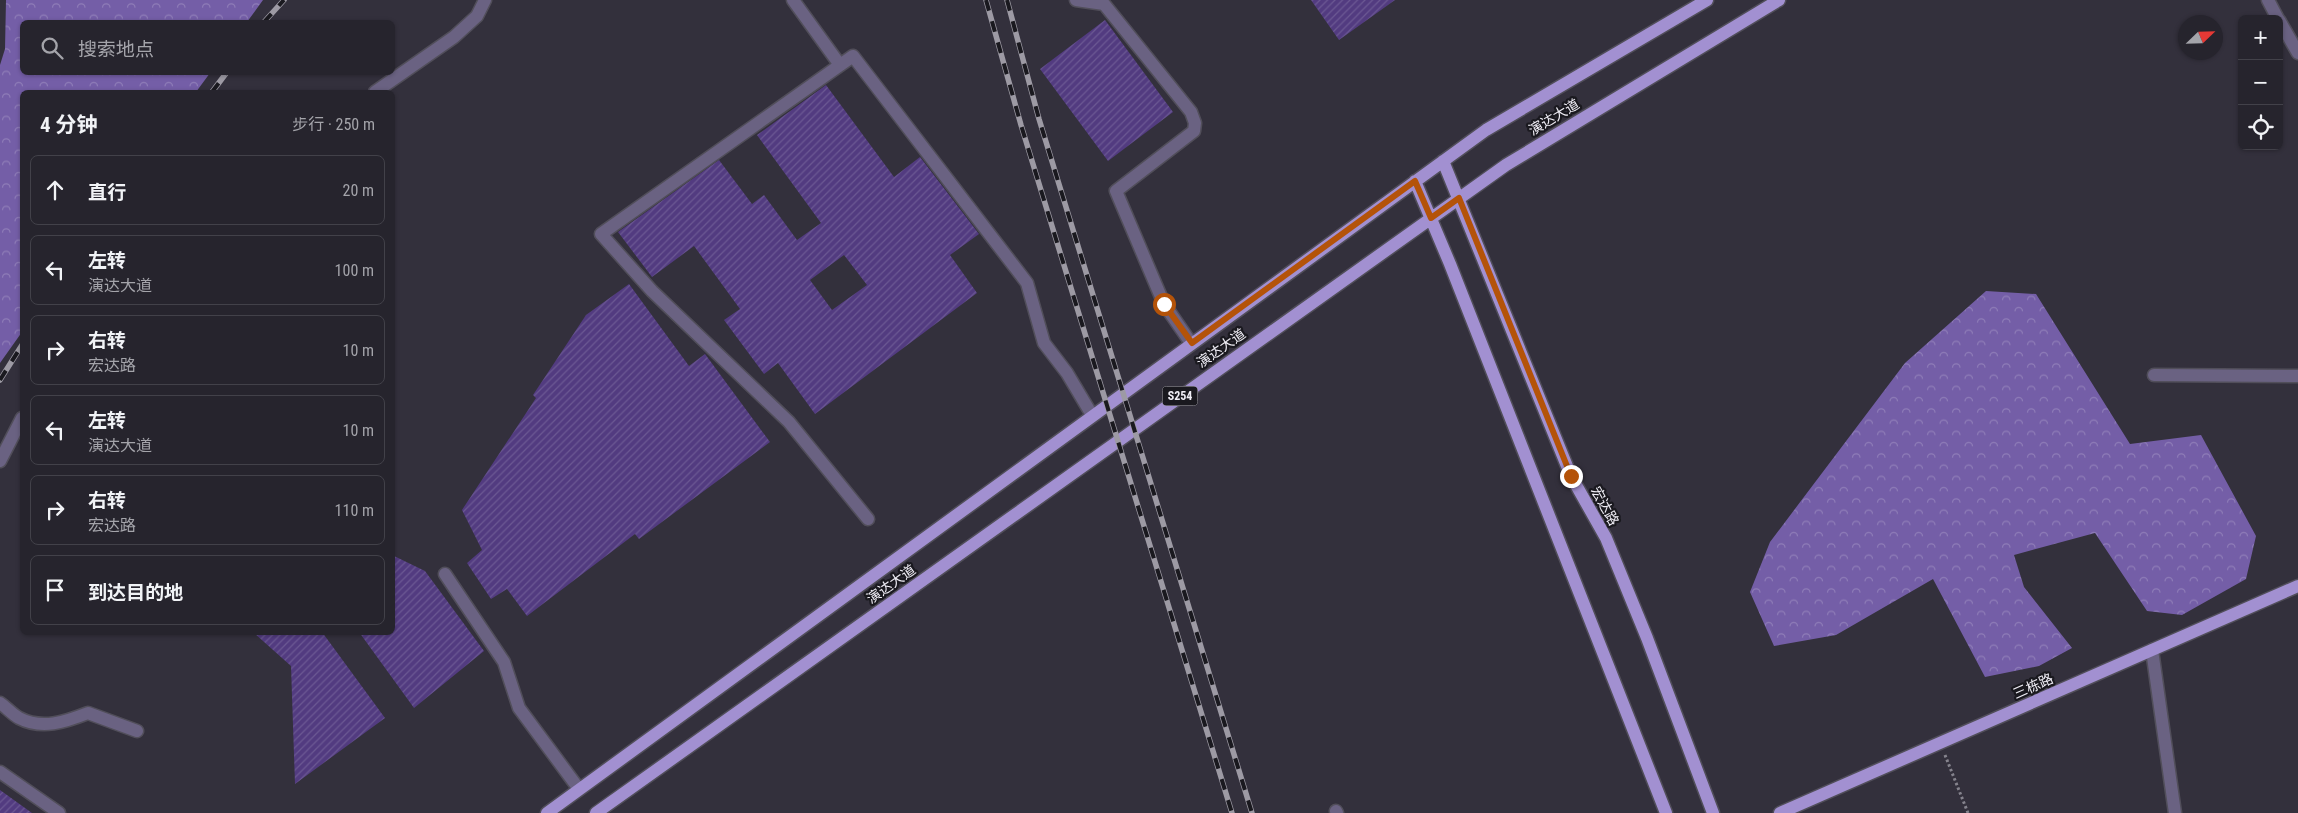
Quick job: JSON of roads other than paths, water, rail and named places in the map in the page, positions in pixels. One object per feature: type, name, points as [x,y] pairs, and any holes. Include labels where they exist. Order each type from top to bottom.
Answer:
[{"type":"main road","name":"演达大道","points":[[547,813],[1443,160],[1486,130],[1707,0]]},
{"type":"main road","name":"演达大道","points":[[596,813],[1506,165],[1779,0]]},
{"type":"main road","name":"宏达路","points":[[1443,160],[1571,476],[1606,538],[1647,638],[1713,813]]},
{"type":"main road","points":[[1415,181],[1666,813]]},
{"type":"main road","name":"三栋路","points":[[1780,813],[2298,586]]},
{"type":"street","points":[[378,90],[454,37],[477,16],[485,0]]},
{"type":"street","points":[[793,0],[840,65]]},
{"type":"street","points":[[1076,0],[1104,4],[1191,112],[1195,123],[1194,131],[1116,191],[1164,304],[1192,343]]},
{"type":"street","points":[[2268,0],[2277,15]]},
{"type":"street","points":[[2283,26],[2298,53]]},
{"type":"street","points":[[868,520],[789,422],[652,291],[601,234],[853,56],[1027,283],[1044,342],[1067,373],[1092,415]]},
{"type":"street","points":[[2154,375],[2298,376]]},
{"type":"street","points":[[0,461],[20,422]]},
{"type":"street","points":[[445,574],[504,662],[519,708],[579,789]]},
{"type":"street","points":[[2152,650],[2175,813]]},
{"type":"street","points":[[0,703],[19,718],[46,725],[72,720],[88,713],[137,731]]},
{"type":"street","points":[[0,772],[59,813]]},
{"type":"railway","points":[[266,20],[284,0]]},
{"type":"railway","points":[[986,0],[1021,125],[1232,813]]},
{"type":"railway","points":[[1007,0],[1039,119],[1252,813]]},
{"type":"railway","points":[[214,90],[225,75]]},
{"type":"railway","points":[[0,380],[20,348]]}]
